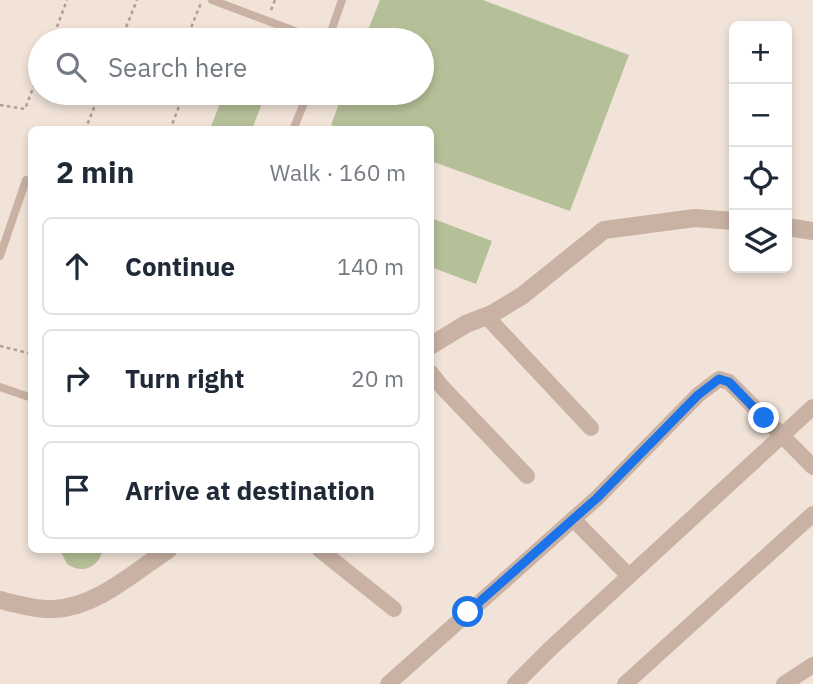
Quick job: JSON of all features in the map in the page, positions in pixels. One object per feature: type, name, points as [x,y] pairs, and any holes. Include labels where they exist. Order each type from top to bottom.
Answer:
[{"type":"street","points":[[434,344],[523,295],[604,230],[695,218],[729,221]]},
{"type":"street","points":[[792,228],[813,231]]},
{"type":"street","points":[[486,316],[591,428]]},
{"type":"street","points":[[434,376],[527,476]]},
{"type":"street","points":[[388,684],[573,519],[698,395],[719,379],[729,382],[813,467]]},
{"type":"street","points":[[515,684],[813,407]]},
{"type":"street","points":[[625,684],[813,514]]},
{"type":"street","points":[[573,519],[629,576]]},
{"type":"street","points":[[0,600],[52,609],[82,604],[164,553]]},
{"type":"street","points":[[324,553],[394,609]]},
{"type":"street","points":[[784,684],[813,665]]},
{"type":"lane","points":[[212,0],[287,28]]},
{"type":"lane","points":[[332,28],[342,0]]},
{"type":"lane","points":[[295,126],[303,105]]},
{"type":"lane","points":[[0,256],[26,180],[28,181]]},
{"type":"lane","points":[[0,387],[28,397]]},
{"type":"path","points":[[56,28],[67,0]]},
{"type":"path","points":[[126,28],[137,0]]},
{"type":"path","points":[[191,28],[202,0]]},
{"type":"path","points":[[0,105],[25,109],[28,101]]},
{"type":"path","points":[[87,126],[95,105]]},
{"type":"path","points":[[172,126],[179,105]]},
{"type":"path","points":[[0,345],[28,353]]},
{"type":"green space","points":[[380,0],[483,0],[629,55],[570,211],[434,162],[434,126],[331,125],[338,105],[434,105],[434,28],[369,28]]},
{"type":"green space","points":[[219,105],[261,105],[253,126],[211,126]]},
{"type":"green space","points":[[434,219],[492,241],[476,284],[434,268]]},
{"type":"green space","points":[[62,553],[102,553],[98,561],[89,568],[79,569],[67,564]]},
{"type":"route","points":[[468,612],[597,498],[698,395],[719,379],[729,382],[764,418]]}]
